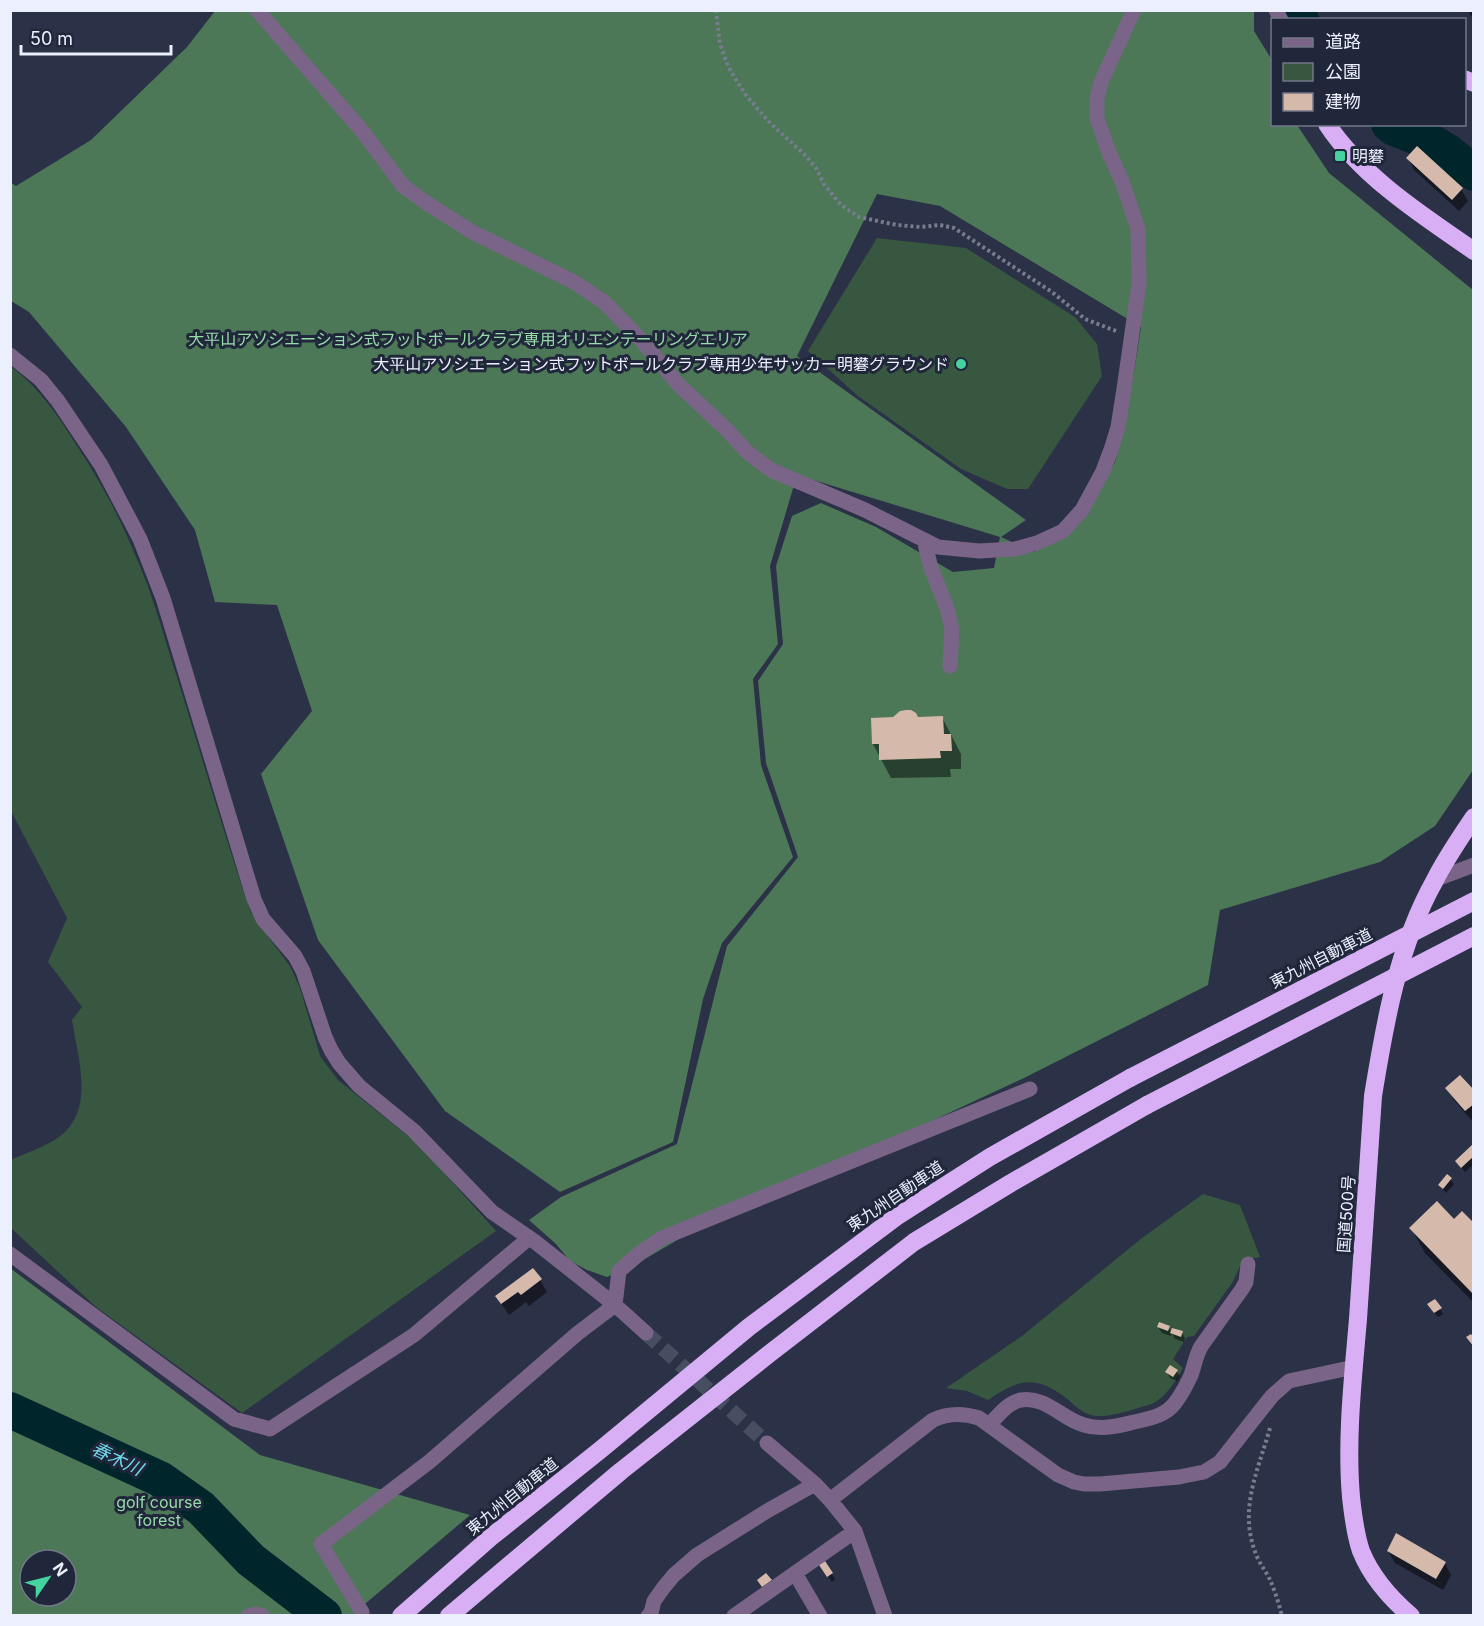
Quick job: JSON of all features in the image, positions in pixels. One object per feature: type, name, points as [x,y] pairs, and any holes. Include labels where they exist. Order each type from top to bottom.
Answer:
[{"type":"highway","points":[[1328,126],[1356,161],[1410,205],[1473,251]]},
{"type":"highway","name":"国道500号","points":[[1411,1616],[1399,1606],[1375,1575],[1361,1551],[1356,1534],[1351,1494],[1349,1453],[1373,1096],[1380,1050],[1402,956],[1434,880],[1473,817]]},
{"type":"highway","name":"東九州自動車道","points":[[401,1616],[491,1537],[749,1327],[896,1216],[990,1157],[1130,1078],[1473,902]]},
{"type":"highway","points":[[449,1616],[621,1471],[914,1242],[1011,1183],[1147,1106],[1473,936]]},
{"type":"street","points":[[257,10],[363,132],[404,186],[472,232],[574,282],[604,302],[642,341],[677,383],[747,452],[771,470],[865,510],[938,547],[979,551],[1015,549],[1063,531],[1082,510],[1092,493],[1103,471],[1118,427],[1139,284],[1138,230],[1098,118],[1097,99],[1101,82],[1134,10]]},
{"type":"street","points":[[10,355],[41,380],[58,401],[101,465],[140,539],[163,598],[254,899],[263,919],[295,956],[303,971],[325,1037],[339,1063],[360,1086],[414,1131],[492,1212],[615,1305],[646,1333]]},
{"type":"street","points":[[924,540],[931,568],[948,608],[952,629],[950,666]]},
{"type":"street","points":[[1434,880],[1473,865]]},
{"type":"street","points":[[362,1612],[321,1544],[429,1462],[578,1333],[615,1305],[620,1271],[640,1253],[662,1238],[1030,1089]]},
{"type":"street","points":[[10,1254],[234,1419],[270,1430],[414,1335],[529,1238]]},
{"type":"street","points":[[989,1425],[1008,1406],[1020,1400],[1045,1404],[1082,1425],[1099,1428],[1154,1418],[1168,1410],[1186,1384],[1197,1352],[1246,1282],[1248,1264]]},
{"type":"street","points":[[830,1500],[933,1420],[943,1416],[963,1415],[979,1418],[1058,1475],[1074,1482],[1100,1484],[1179,1477],[1204,1472],[1220,1462],[1272,1396],[1288,1381],[1354,1367]]},
{"type":"street","points":[[767,1443],[815,1484],[855,1531],[885,1616]]},
{"type":"street","points":[[651,1615],[654,1601],[664,1587],[697,1555],[815,1484]]},
{"type":"street","points":[[734,1616],[855,1531]]},
{"type":"street","points":[[795,1573],[820,1616]]},
{"type":"street","points":[[248,1616],[257,1614],[263,1616]]},
{"type":"path","points":[[716,10],[720,44],[736,80],[768,121],[816,168],[824,184],[841,205],[859,217],[878,221],[921,227],[940,225],[954,228],[1052,292],[1085,319],[1131,336]]},
{"type":"path","points":[[1272,1396],[1277,1406],[1253,1484],[1248,1504],[1248,1518],[1258,1558],[1269,1579],[1282,1616]]},
{"type":"green space","name":"大平山アソシエーション式フットボールクラブ専用オリエンテーリングエリア","points":[[215,11],[1254,11],[1254,31],[1271,58],[1271,126],[1298,126],[1329,173],[1473,290],[1473,770],[1435,826],[1380,862],[1220,910],[1208,985],[1024,1078],[679,1239],[645,1259],[607,1277],[587,1270],[570,1261],[556,1244],[529,1220],[561,1197],[677,1144],[727,946],[798,857],[766,763],[758,681],[783,644],[776,566],[792,516],[821,503],[876,527],[953,572],[994,568],[1000,537],[797,475],[770,566],[778,644],[753,679],[761,765],[793,857],[722,943],[703,999],[673,1142],[560,1192],[445,1111],[318,940],[261,774],[312,711],[277,605],[215,602],[195,530],[126,427],[29,312],[11,301],[10,182],[16,186],[91,140],[187,47]],"holes":[[[877,194],[940,206],[1141,327],[1128,409],[1115,462],[1088,509],[1066,531],[1034,552],[1001,537],[1026,520],[797,356]]]},
{"type":"green space","name":"大平山アソシエーション式フットボールクラブ専用少年サッカー明礬グラウンド","points":[[877,238],[966,248],[1075,317],[1097,344],[1102,376],[1028,489],[1007,489],[961,469],[858,396],[808,351]]},
{"type":"green space","points":[[10,366],[30,383],[63,424],[100,484],[127,537],[156,610],[251,912],[290,966],[300,988],[320,1056],[338,1080],[418,1144],[496,1231],[242,1413],[96,1307],[11,1228],[11,1160],[60,1136],[74,1120],[79,1107],[80,1063],[72,1020],[82,1007],[48,962],[67,918],[11,811]]},
{"type":"green space","points":[[1203,1194],[1240,1205],[1260,1257],[1243,1260],[1232,1283],[1194,1336],[1187,1337],[1173,1359],[1183,1368],[1170,1388],[1157,1401],[1120,1413],[1095,1416],[1082,1411],[1054,1390],[1035,1383],[1017,1384],[988,1400],[967,1391],[946,1388],[1022,1336],[1142,1238]]},
{"type":"green space","name":"golf course forest","points":[[10,1268],[260,1455],[470,1515],[352,1615],[11,1615]]},
{"type":"building","points":[[1417,146],[1463,188],[1452,200],[1406,158]]},
{"type":"building","points":[[911,710],[918,717],[943,716],[944,734],[951,734],[952,751],[940,751],[941,758],[879,760],[879,744],[872,744],[871,718],[893,717],[900,711]]},
{"type":"building","points":[[1460,1075],[1474,1090],[1474,1104],[1465,1111],[1445,1088]]},
{"type":"building","points":[[1474,1143],[1474,1156],[1461,1168],[1455,1161]]},
{"type":"building","points":[[1447,1174],[1452,1178],[1443,1189],[1438,1185]]},
{"type":"building","points":[[1437,1201],[1454,1219],[1462,1211],[1474,1223],[1474,1295],[1409,1228]]},
{"type":"building","points":[[533,1268],[542,1279],[521,1295],[518,1292],[501,1304],[495,1296]]},
{"type":"building","points":[[1435,1299],[1442,1308],[1434,1313],[1427,1304]]},
{"type":"building","points":[[1159,1322],[1170,1326],[1168,1331],[1157,1327]]},
{"type":"building","points":[[1172,1328],[1183,1331],[1181,1337],[1170,1333]]},
{"type":"building","points":[[1471,1334],[1474,1338],[1474,1347],[1466,1337]]},
{"type":"building","points":[[1170,1365],[1178,1370],[1173,1377],[1165,1372]]},
{"type":"building","points":[[1396,1533],[1446,1562],[1436,1579],[1387,1551]]},
{"type":"building","points":[[825,1561],[833,1573],[827,1577],[819,1565]]},
{"type":"building","points":[[766,1573],[772,1580],[762,1587],[757,1580]]},
{"type":"waterway","points":[[1294,10],[1300,18]]},
{"type":"waterway","points":[[1392,126],[1435,144],[1474,173]]},
{"type":"waterway","name":"春木川","points":[[10,1410],[160,1479],[201,1508],[251,1560],[324,1616]]},
{"type":"tunnel","points":[[646,1333],[767,1443]]},
{"type":"place","name":"明礬","points":[[1340,156]]},
{"type":"place","name":"大平山アソシエーション式フットボールクラブ専用少年サッカー明礬グラウンド","points":[[961,364]]}]
